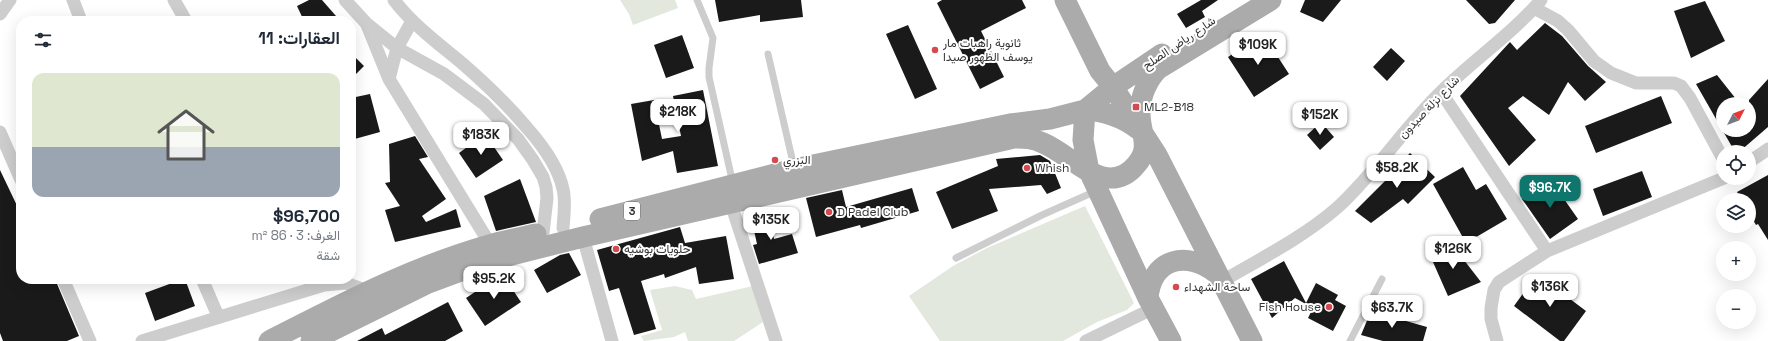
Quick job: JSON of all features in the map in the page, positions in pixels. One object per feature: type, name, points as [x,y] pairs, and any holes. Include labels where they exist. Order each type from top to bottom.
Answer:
[{"type":"main road","points":[[1012,131],[1044,143],[1074,163],[1097,175],[1110,179],[1118,178],[1136,166],[1145,150],[1143,133],[1119,117],[1099,111],[1101,82],[1100,71],[1065,0]]},
{"type":"main road","name":"شارع رياض الصلح","points":[[1099,99],[1178,42],[1244,0]]},
{"type":"main road","name":"شارع رياض الصلح","points":[[1143,133],[1140,107],[1146,86],[1151,76],[1163,66],[1271,0]]},
{"type":"main road","points":[[1012,131],[1099,99]]},
{"type":"main road","points":[[1099,99],[1143,133],[1157,155],[1252,341]]},
{"type":"main road","points":[[1099,99],[1083,140],[1089,171],[1151,303],[1171,341]]},
{"type":"main road","name":"3","points":[[311,341],[374,299],[432,264],[490,244],[732,194],[1012,131]]},
{"type":"main road","name":"3","points":[[269,341],[374,299],[488,261],[582,237],[732,194],[794,169],[1012,131]]},
{"type":"main road","points":[[1151,303],[1151,284],[1158,272],[1163,267],[1176,261],[1197,261],[1218,277]]},
{"type":"street","points":[[0,14],[10,0]]},
{"type":"street","points":[[73,0],[79,16]]},
{"type":"street","points":[[174,0],[183,16]]},
{"type":"street","points":[[345,0],[366,23],[397,48],[465,89],[489,108],[518,139],[543,176],[546,187],[546,204],[553,230]]},
{"type":"street","points":[[394,0],[412,21],[500,97],[534,136],[548,156],[558,173],[565,199],[553,230]]},
{"type":"street","points":[[1538,4],[1568,30],[1594,61],[1611,73],[1636,83],[1674,83],[1681,86],[1690,98],[1716,146]]},
{"type":"street","name":"شارع نزلة صيدون","points":[[1218,277],[1317,224],[1338,207],[1361,184],[1441,92],[1538,4]]},
{"type":"street","points":[[389,79],[397,48],[412,21]]},
{"type":"street","points":[[366,23],[389,79],[490,244]]},
{"type":"street","points":[[1441,92],[1547,251]]},
{"type":"street","points":[[0,132],[16,169]]},
{"type":"street","points":[[1756,157],[1768,149]]},
{"type":"street","points":[[1497,341],[1492,324],[1491,308],[1494,290],[1499,282],[1547,251],[1716,181]]},
{"type":"street","points":[[732,194],[776,341]]},
{"type":"street","points":[[582,237],[612,341]]},
{"type":"street","points":[[66,284],[90,341]]},
{"type":"street","points":[[204,284],[218,316]]},
{"type":"street","points":[[142,341],[317,284]]},
{"type":"street","points":[[348,284],[374,299]]},
{"type":"street","points":[[1086,341],[1151,303]]},
{"type":"lane","points":[[697,0],[713,38],[709,77],[732,194]]},
{"type":"lane","points":[[768,54],[794,169]]},
{"type":"lane","points":[[956,258],[1042,215],[1098,190]]},
{"type":"lane","points":[[1350,341],[1382,279]]},
{"type":"shaded area","points":[[620,0],[675,0],[678,8],[633,25],[629,14]]},
{"type":"shaded area","points":[[1085,206],[1134,303],[1127,310],[1097,322],[1063,341],[940,341],[909,296],[953,266],[987,248]]},
{"type":"shaded area","points":[[675,286],[692,290],[696,299],[753,286],[763,322],[734,341],[688,341],[685,332],[674,337],[644,341],[641,336],[662,330],[650,290]]},
{"type":"building","points":[[309,0],[322,0],[336,16],[302,16],[297,6]]},
{"type":"building","points":[[715,0],[801,0],[803,17],[760,22],[760,15],[719,22]]},
{"type":"building","points":[[942,0],[1022,0],[1026,8],[981,31],[1004,77],[980,89],[937,3]]},
{"type":"building","points":[[1201,0],[1218,0],[1202,11],[1205,17],[1186,28],[1177,14]]},
{"type":"building","points":[[1305,0],[1341,0],[1323,22],[1300,12]]},
{"type":"building","points":[[1466,0],[1515,0],[1495,23],[1489,24]]},
{"type":"building","points":[[1705,1],[1725,41],[1691,58],[1674,11]]},
{"type":"building","points":[[1545,23],[1562,36],[1588,66],[1606,82],[1585,101],[1568,82],[1549,115],[1523,96],[1508,108],[1536,140],[1509,166],[1460,96],[1510,42],[1517,50]]},
{"type":"building","points":[[908,25],[937,89],[915,99],[886,34]]},
{"type":"building","points":[[1263,34],[1289,74],[1254,97],[1228,57]]},
{"type":"building","points":[[682,35],[694,68],[666,78],[654,45]]},
{"type":"building","points":[[1391,48],[1405,61],[1387,81],[1373,67]]},
{"type":"building","points":[[356,58],[364,66],[356,74]]},
{"type":"building","points":[[1717,75],[1734,97],[1716,97],[1716,119],[1696,84]]},
{"type":"building","points":[[1768,79],[1768,127],[1747,145],[1731,145],[1726,137],[1756,137],[1756,97],[1752,97]]},
{"type":"building","points":[[703,90],[718,166],[677,173],[673,151],[642,161],[631,104],[654,100],[662,139],[681,136],[673,96]]},
{"type":"building","points":[[370,94],[380,132],[356,139],[356,97]]},
{"type":"building","points":[[1661,96],[1672,123],[1596,153],[1585,126]]},
{"type":"building","points":[[1321,122],[1334,137],[1320,150],[1307,135]]},
{"type":"building","points":[[485,134],[503,160],[476,178],[459,153]]},
{"type":"building","points":[[415,136],[428,157],[419,159],[446,199],[422,216],[426,222],[456,209],[461,227],[395,242],[385,210],[400,206],[385,183],[390,182],[389,144]]},
{"type":"building","points":[[1410,153],[1435,177],[1408,204],[1403,199],[1371,223],[1355,211]]},
{"type":"building","points":[[1040,155],[1050,161],[1061,188],[1047,194],[1041,185],[989,189],[998,211],[952,229],[936,192],[998,166],[996,159]]},
{"type":"building","points":[[1463,167],[1476,190],[1486,184],[1507,219],[1466,243],[1433,184]]},
{"type":"building","points":[[0,170],[16,204],[16,284],[57,284],[79,336],[67,341],[3,341],[0,333]]},
{"type":"building","points":[[1642,171],[1652,197],[1603,216],[1593,189]]},
{"type":"building","points":[[1768,175],[1768,240],[1758,224],[1756,225],[1756,193],[1737,192],[1750,185],[1756,185],[1756,182]]},
{"type":"building","points":[[520,179],[536,222],[496,231],[484,196]]},
{"type":"building","points":[[1550,179],[1578,219],[1550,239],[1522,199]]},
{"type":"building","points":[[912,188],[919,211],[861,228],[860,225],[816,237],[806,198],[842,190],[846,207]]},
{"type":"building","points":[[768,213],[774,239],[792,234],[798,253],[759,264],[753,245],[757,244],[751,217]]},
{"type":"building","points":[[680,227],[685,243],[726,236],[734,279],[699,284],[696,267],[665,278],[664,274],[641,281],[656,329],[634,335],[619,288],[609,291],[597,250]]},
{"type":"building","points":[[1450,242],[1481,282],[1448,296],[1429,253]]},
{"type":"building","points":[[569,253],[581,275],[547,293],[534,270],[560,255]]},
{"type":"building","points":[[1284,261],[1306,303],[1316,283],[1338,295],[1335,300],[1346,306],[1333,331],[1308,318],[1313,308],[1295,298],[1272,318],[1251,279]]},
{"type":"building","points":[[502,274],[521,302],[485,326],[466,298]]},
{"type":"building","points":[[1537,274],[1586,311],[1564,341],[1560,341],[1514,306]]},
{"type":"building","points":[[169,284],[187,284],[195,306],[155,321],[145,293]]},
{"type":"building","points":[[448,302],[463,331],[445,341],[357,341],[382,328],[385,335]]},
{"type":"building","points":[[1371,311],[1427,327],[1423,341],[1383,341],[1361,335]]},
{"type":"place","name":"ثانوية راهبات مار يوسف الظهور صيدا","points":[[935,50]]},
{"type":"place","name":"ML2-B18","points":[[1136,107]]},
{"type":"place","name":"البزري","points":[[775,160]]},
{"type":"place","name":"Whish","points":[[1027,168]]},
{"type":"place","name":"D Padel Club","points":[[829,212]]},
{"type":"place","name":"حلويات بوشيه","points":[[616,249]]},
{"type":"place","name":"ساحة الشهداء","points":[[1176,287]]},
{"type":"place","name":"Fish House","points":[[1329,307]]}]
